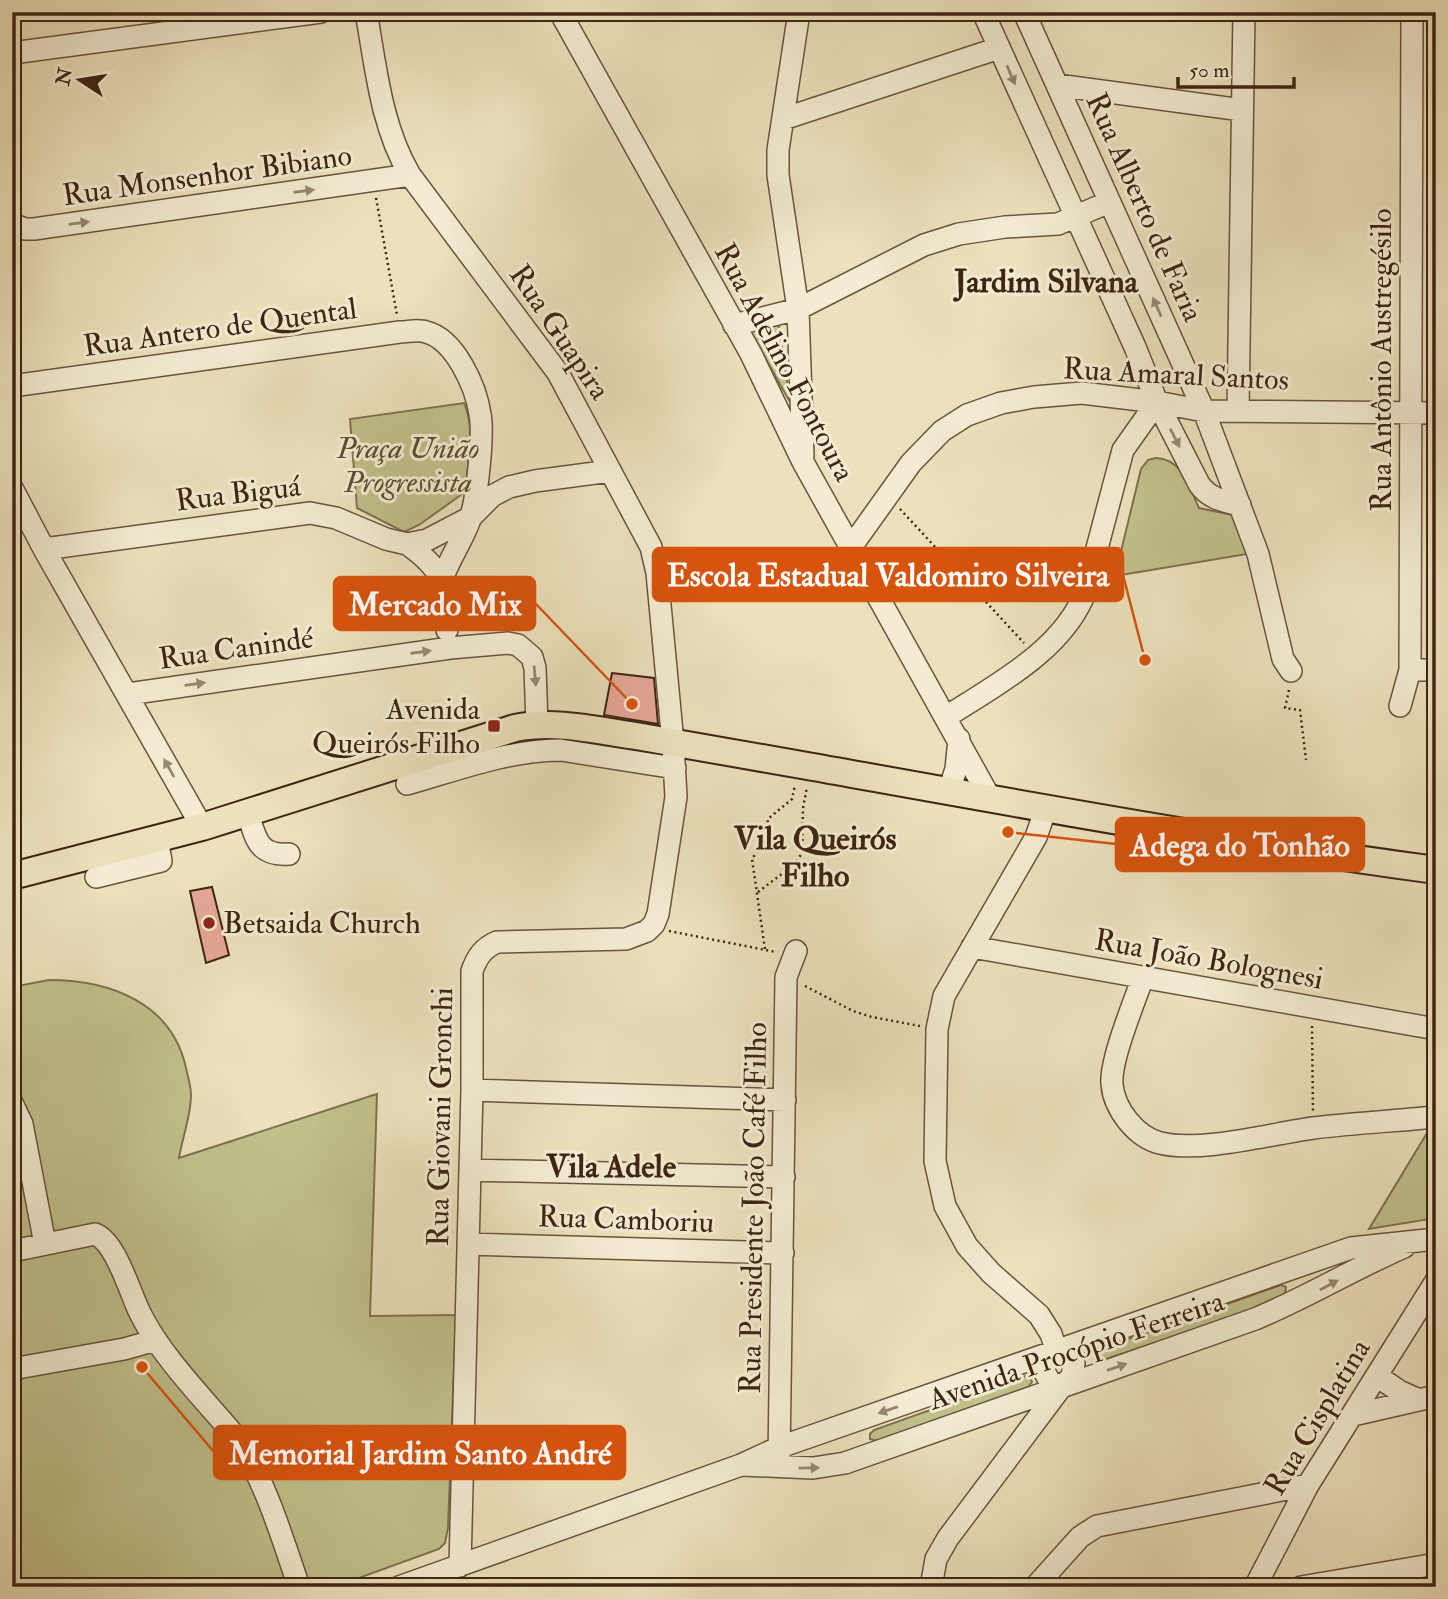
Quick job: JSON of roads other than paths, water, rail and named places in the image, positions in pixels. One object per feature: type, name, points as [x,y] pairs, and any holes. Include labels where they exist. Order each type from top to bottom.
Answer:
[{"type":"main road","points":[[12,876],[127,858],[157,839],[248,814],[515,728],[537,724],[575,727],[674,755],[805,766],[1366,861],[1436,870]]},
{"type":"street","points":[[12,53],[321,12]]},
{"type":"street","name":"Rua Guapira","points":[[366,12],[391,139],[410,175],[558,373],[651,547],[655,558],[674,755]]},
{"type":"street","name":"Rua Adelino Fontoura","points":[[560,12],[734,326],[803,462],[990,799]]},
{"type":"street","points":[[799,12],[778,150],[778,175],[798,309],[803,462]]},
{"type":"street","points":[[983,12],[1135,347],[1157,402],[1205,493],[1240,505]]},
{"type":"street","name":"Rua Alberto de Faria","points":[[1024,12],[1204,411],[1258,554],[1283,659],[1290,671]]},
{"type":"street","points":[[1238,411],[1244,12]]},
{"type":"street","name":"Rua Antônio Austregésilo","points":[[1400,706],[1410,670],[1412,12]]},
{"type":"street","points":[[783,119],[999,48]]},
{"type":"street","points":[[1057,85],[1242,110]]},
{"type":"street","name":"Rua Monsenhor Bibiano","points":[[12,224],[34,229],[410,175]]},
{"type":"street","points":[[734,326],[798,309],[924,245],[958,234],[1005,227],[1058,224],[1109,202]]},
{"type":"street","name":"Rua Antero de Quental","points":[[12,386],[400,332],[419,331],[435,335],[449,344],[455,353],[476,396],[480,413],[482,431],[471,517]]},
{"type":"street","points":[[1135,347],[1168,333]]},
{"type":"street","name":"Rua Amaral Santos","points":[[851,547],[911,463],[942,431],[967,415],[1001,403],[1082,393],[1204,411],[1436,413]]},
{"type":"street","points":[[946,717],[1036,656],[1059,635],[1080,606],[1123,450],[1157,402]]},
{"type":"street","points":[[407,544],[427,540],[471,517],[492,496],[509,487],[610,471]]},
{"type":"street","points":[[13,490],[202,827]]},
{"type":"street","name":"Rua Biguá","points":[[44,549],[310,513],[336,518],[386,539],[407,544]]},
{"type":"street","points":[[447,630],[442,580],[471,517]]},
{"type":"street","points":[[407,544],[431,563],[442,580]]},
{"type":"street","name":"Rua Canindé","points":[[128,694],[450,648],[508,643],[518,645],[531,657],[535,668],[537,724]]},
{"type":"street","points":[[1410,670],[1436,670]]},
{"type":"street","points":[[950,791],[956,769],[959,739]]},
{"type":"street","points":[[407,784],[513,754],[544,750],[674,755]]},
{"type":"street","name":"Rua Giovani Gronchi","points":[[460,1566],[472,1090],[472,971],[476,959],[489,945],[506,940],[626,939],[648,931],[657,914],[675,812],[674,755]]},
{"type":"street","points":[[931,1587],[936,1559],[948,1538],[1062,1386],[1050,1382],[1044,1371],[1046,1359],[1057,1352],[1045,1323],[967,1247],[945,1206],[935,1161],[937,1029],[944,996],[1036,836],[1046,808]]},
{"type":"street","points":[[248,814],[261,847],[270,852],[289,854]]},
{"type":"street","points":[[96,877],[127,858]]},
{"type":"street","name":"Rua João Bolognesi","points":[[972,947],[1436,1029]]},
{"type":"street","name":"Rua Presidente João Café Filho","points":[[779,1457],[786,977],[794,953]]},
{"type":"street","points":[[1143,977],[1112,1072],[1113,1094],[1135,1130],[1157,1142],[1183,1147],[1314,1128],[1436,1117]]},
{"type":"street","points":[[472,1090],[785,1100]]},
{"type":"street","points":[[12,1102],[22,1124],[45,1244]]},
{"type":"street","points":[[470,1170],[783,1177]]},
{"type":"street","points":[[12,1251],[95,1234],[104,1238],[156,1340],[248,1455],[268,1495],[299,1587]]},
{"type":"street","name":"Avenida Procópio Ferreira","points":[[399,1587],[741,1465],[779,1457],[1057,1352],[1352,1248],[1427,1240]]},
{"type":"street","name":"Avenida Procópio Ferreira","points":[[779,1457],[813,1468],[845,1464],[1266,1314],[1298,1301],[1376,1259],[1427,1240]]},
{"type":"street","name":"Rua Camboriu","points":[[468,1244],[783,1253]]},
{"type":"street","name":"Rua Cisplatina","points":[[1255,1587],[1308,1485],[1436,1281]]},
{"type":"street","points":[[12,1369],[124,1349],[156,1340]]},
{"type":"street","points":[[1377,1376],[1399,1391],[1426,1397]]},
{"type":"street","points":[[1353,1415],[1426,1397]]},
{"type":"street","points":[[1035,1587],[1080,1537],[1097,1526],[1308,1485]]},
{"type":"street","points":[[1301,1587],[1436,1564]]},
{"type":"place","name":"Escola Estadual Valdomiro Silveira","points":[[1145,660]]},
{"type":"place","name":"Mercado Mix","points":[[632,704]]},
{"type":"place","name":"Avenida Queirós Filho","points":[[494,726]]},
{"type":"place","name":"Adega do Tonhão","points":[[1008,832]]},
{"type":"place","name":"Betsaida Church","points":[[209,923]]},
{"type":"place","name":"Memorial Jardim Santo André","points":[[142,1367]]},
{"type":"district","name":"Jardim Silvana","points":[[1046,281]]},
{"type":"district","name":"Vila Queirós Filho","points":[[815,856]]},
{"type":"district","name":"Vila Adele","points":[[611,1166]]},
{"type":"park label","name":"Praça União Progressista","points":[[408,465]]}]
